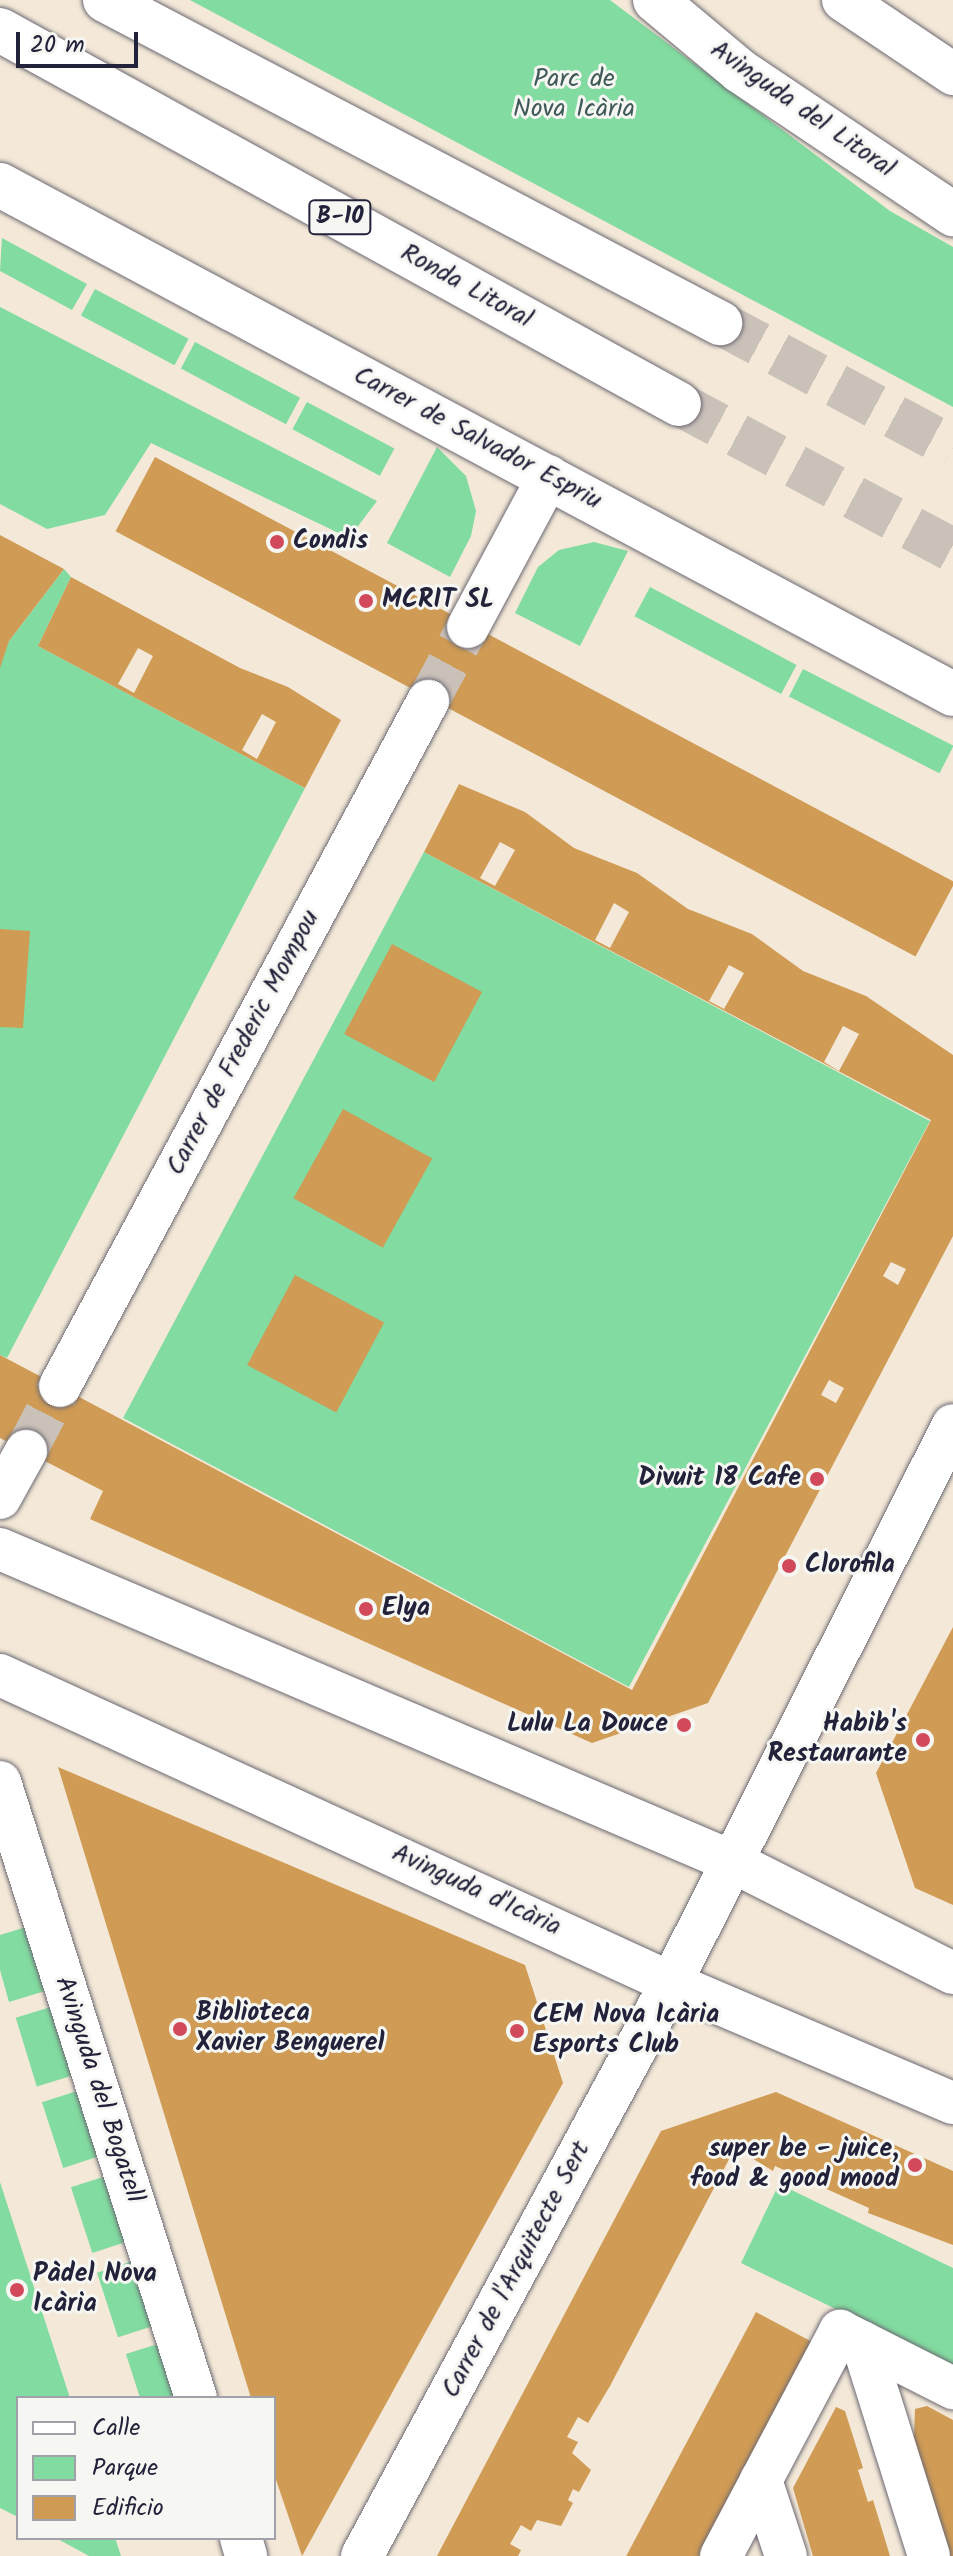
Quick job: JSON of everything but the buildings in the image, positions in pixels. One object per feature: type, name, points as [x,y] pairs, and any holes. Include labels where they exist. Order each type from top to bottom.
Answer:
[{"type":"main road","points":[[105,0],[720,323]]},
{"type":"main road","name":"Avinguda del Litoral","points":[[655,0],[740,71],[953,214]]},
{"type":"main road","name":"Ronda Litoral","points":[[0,30],[679,404]]},
{"type":"main road","name":"Carrer de Salvador Espriu","points":[[0,185],[953,694]]},
{"type":"street","points":[[843,0],[953,74]]},
{"type":"street","points":[[468,627],[549,476]]},
{"type":"street","name":"Carrer de Frederic Mompou","points":[[60,1386],[428,701]]},
{"type":"street","points":[[733,1862],[953,1425]]},
{"type":"street","points":[[0,1498],[26,1451]]},
{"type":"street","points":[[0,1549],[733,1862],[953,1973]]},
{"type":"street","name":"Avinguda d'Icària","points":[[0,1675],[671,1983],[953,2103]]},
{"type":"street","name":"Avinguda del Bogatell","points":[[0,1782],[195,2396]]},
{"type":"street","name":"Carrer de l'Arquitecte Sert","points":[[362,2556],[733,1862]]},
{"type":"street","points":[[721,2556],[840,2331],[953,2388]]},
{"type":"street","points":[[862,2342],[929,2556]]},
{"type":"street","points":[[761,2480],[786,2556]]},
{"type":"green space","name":"Parc de Nova Icària","points":[[190,0],[610,0],[890,211],[953,247],[953,407]]},
{"type":"green space","points":[[2,238],[87,284],[72,310],[0,271]]},
{"type":"green space","points":[[95,289],[189,339],[175,365],[81,315]]},
{"type":"green space","points":[[0,307],[377,501],[349,538],[151,443],[105,515],[47,529],[0,504]]},
{"type":"green space","points":[[195,342],[300,398],[286,424],[181,368]]},
{"type":"green space","points":[[307,402],[394,448],[380,476],[292,429]]},
{"type":"green space","points":[[437,447],[466,476],[476,511],[471,536],[450,577],[387,543]]},
{"type":"green space","points":[[594,542],[628,551],[580,646],[515,613],[538,567],[559,550]]},
{"type":"green space","points":[[64,569],[71,577],[38,646],[305,788],[7,1358],[0,1355],[0,663],[9,641]]},
{"type":"green space","points":[[650,587],[797,665],[781,694],[635,616]]},
{"type":"green space","points":[[803,669],[953,745],[940,773],[789,697]]},
{"type":"green space","points":[[424,852],[930,1121],[629,1687],[123,1418]]},
{"type":"green space","points":[[26,1927],[45,1991],[9,2002],[0,1970],[0,1935]]},
{"type":"green space","points":[[54,2006],[75,2075],[37,2087],[16,2018]]},
{"type":"green space","points":[[80,2090],[101,2156],[63,2168],[42,2102]]},
{"type":"green space","points":[[109,2175],[130,2241],[92,2253],[71,2187]]},
{"type":"green space","name":"Pàdel Nova Icària","points":[[0,2182],[69,2396],[16,2396],[16,2516],[0,2508]]},
{"type":"green space","points":[[779,2184],[953,2268],[953,2366],[741,2263]]},
{"type":"green space","points":[[136,2260],[157,2325],[118,2337],[97,2273]]},
{"type":"green space","points":[[164,2342],[181,2396],[139,2396],[126,2354]]},
{"type":"green space","points":[[60,2540],[116,2540],[121,2556],[89,2556]]},
{"type":"tunnel","points":[[720,323],[953,448]]},
{"type":"tunnel","points":[[679,404],[953,550]]},
{"type":"tunnel","points":[[428,701],[468,627]]},
{"type":"tunnel","points":[[26,1451],[60,1386]]},
{"type":"place","name":"Condis","points":[[277,542]]},
{"type":"place","name":"MCRIT SL","points":[[366,601]]},
{"type":"place","name":"Divuit 18 Cafe","points":[[817,1479]]},
{"type":"place","name":"Clorofila","points":[[789,1566]]},
{"type":"place","name":"Elya","points":[[366,1609]]},
{"type":"place","name":"Lulu La Douce","points":[[684,1725]]},
{"type":"place","name":"Habib's Restaurante","points":[[923,1740]]},
{"type":"place","name":"Biblioteca Xavier Benguerel","points":[[180,2029]]},
{"type":"place","name":"CEM Nova Icària Esports Club","points":[[517,2031]]},
{"type":"place","name":"super be - juice, food & good mood","points":[[915,2165]]},
{"type":"place","name":"Pàdel Nova Icària","points":[[17,2290]]}]
